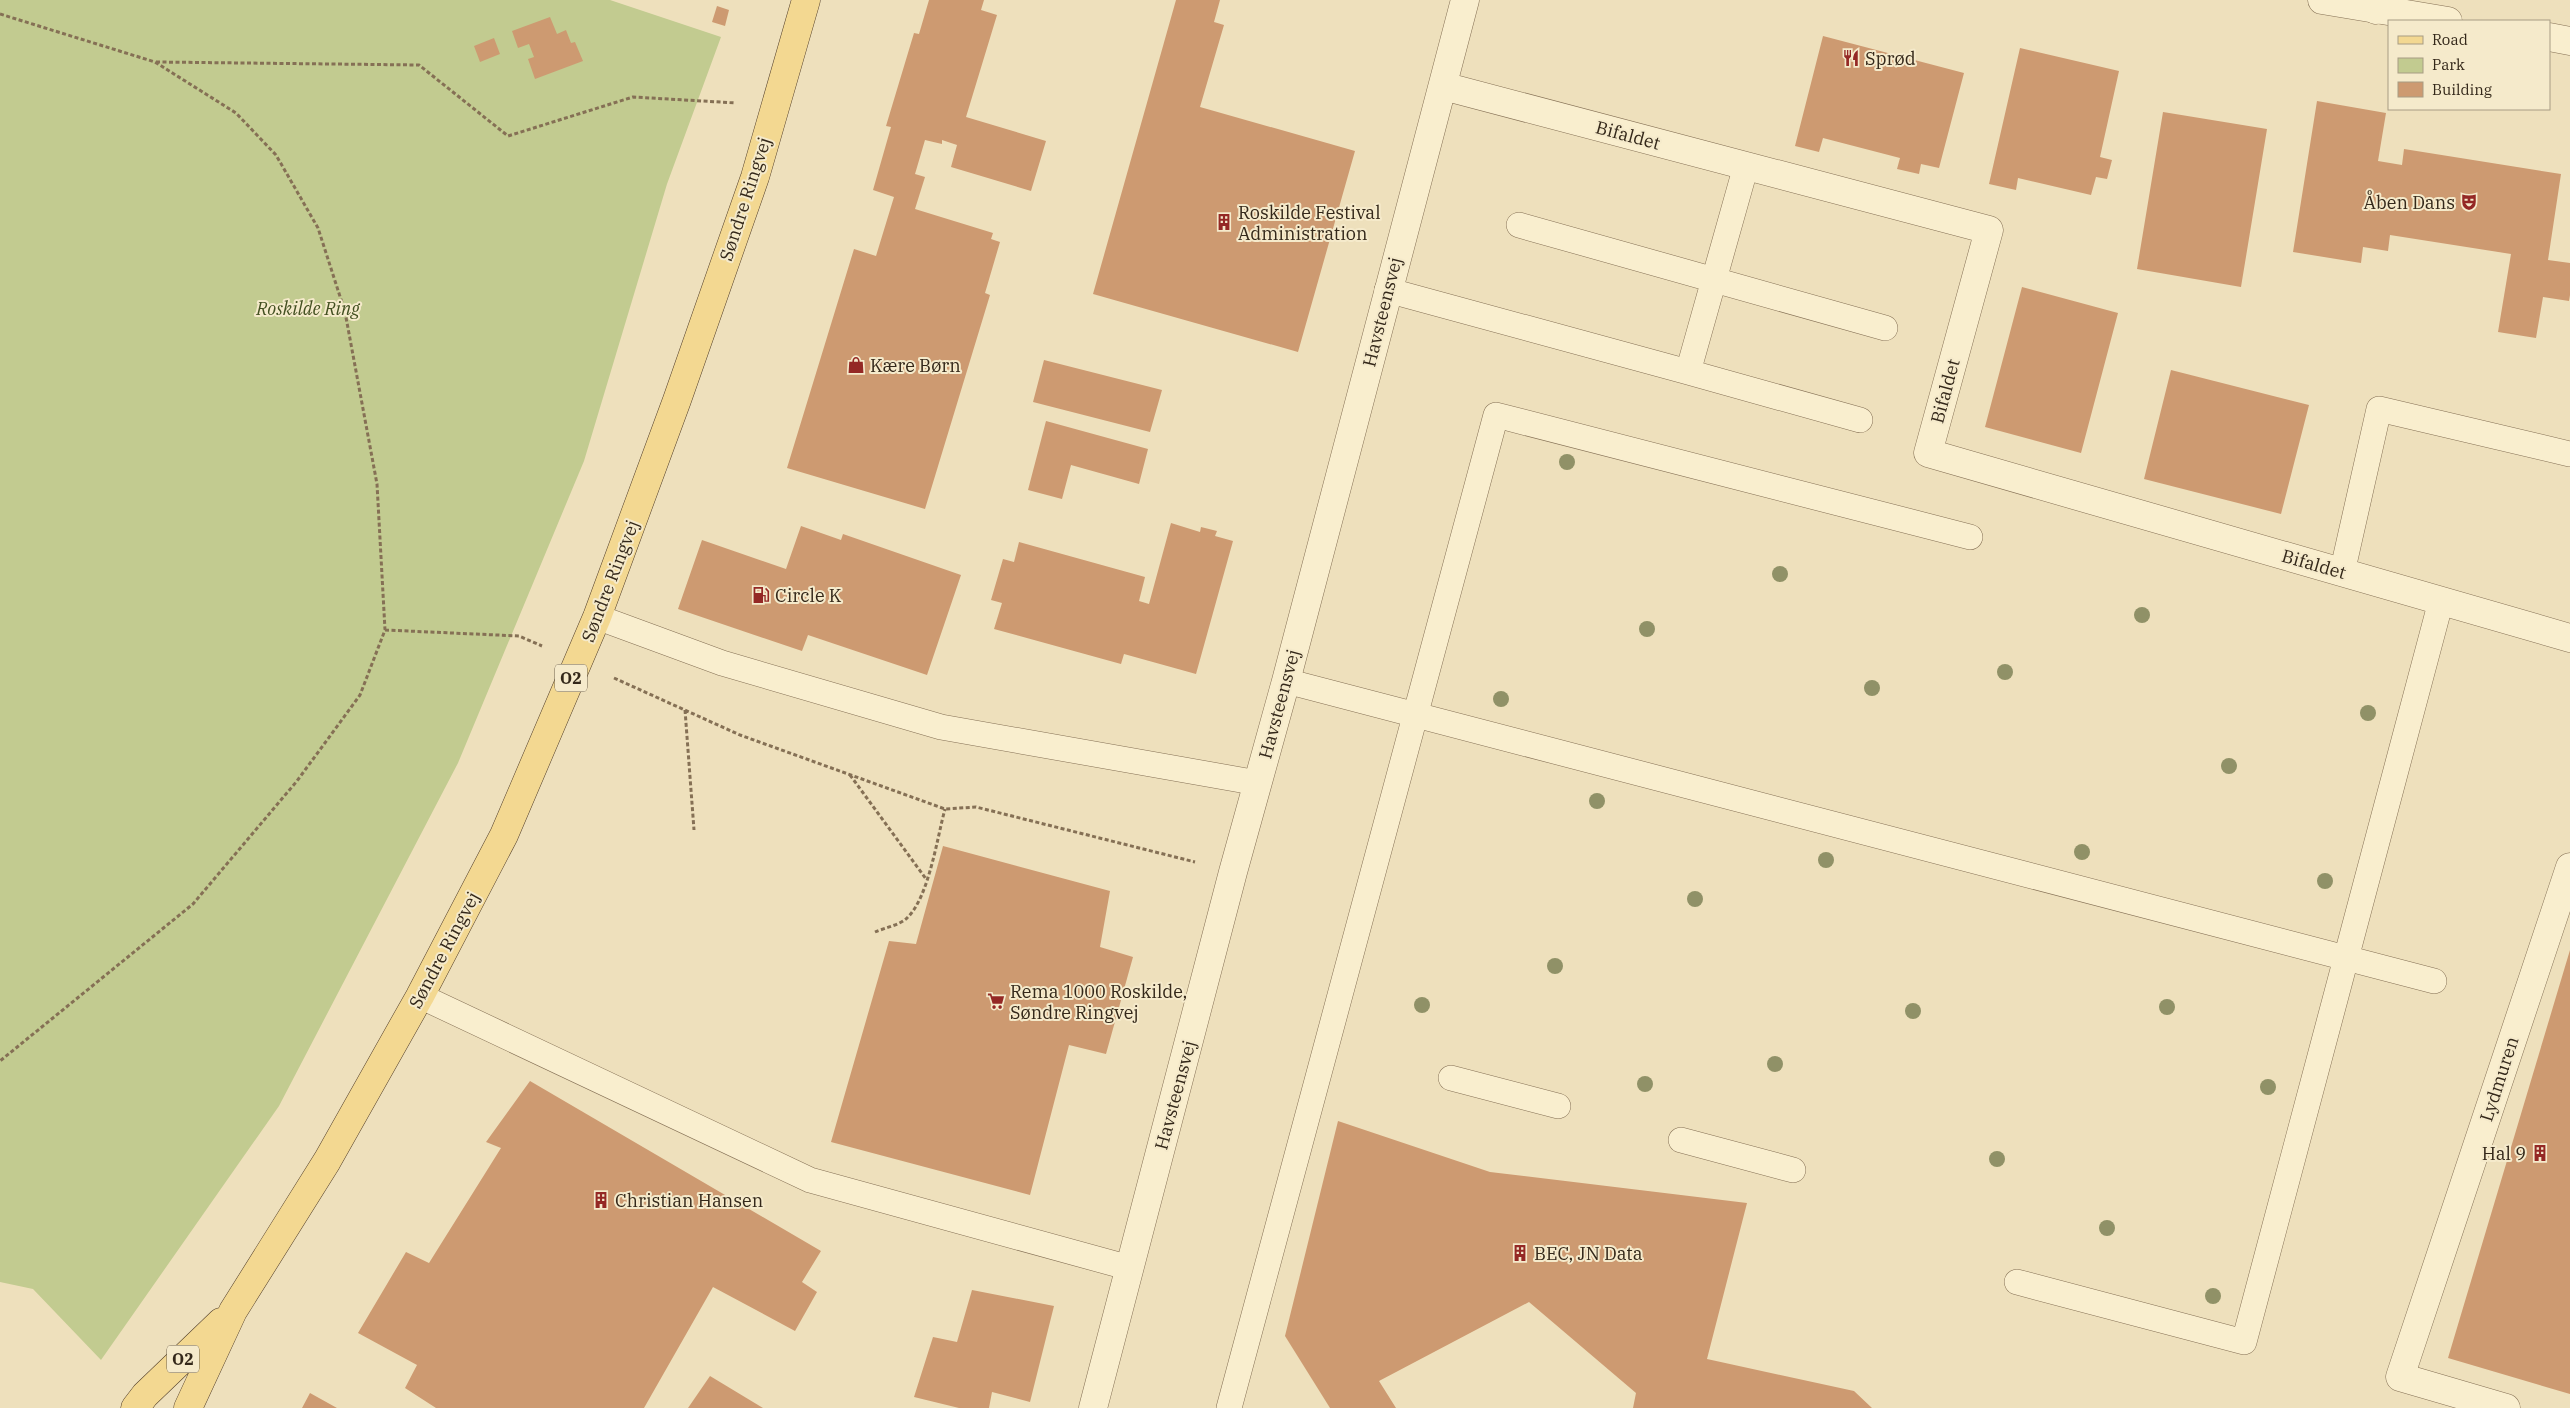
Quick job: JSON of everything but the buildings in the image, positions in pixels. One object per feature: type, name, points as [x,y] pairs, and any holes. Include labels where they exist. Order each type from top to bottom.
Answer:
[{"type":"main road","name":"Søndre Ringvej","points":[[188,1408],[233,1311],[327,1161],[420,996],[504,835],[597,617],[677,400],[752,186],[806,0]]},
{"type":"main road","name":"Søndre Ringvej","points":[[135,1408],[145,1395],[233,1311]]},
{"type":"street","name":"Havsteensvej","points":[[1094,1408],[1233,872],[1286,681],[1387,290],[1465,0]]},
{"type":"street","points":[[2322,0],[2377,5],[2444,20]]},
{"type":"street","points":[[2550,38],[2570,41]]},
{"type":"street","name":"Bifaldet","points":[[1443,86],[1989,230],[1928,453],[2570,638]]},
{"type":"street","name":"Lydmuren","points":[[2506,1408],[2400,1377],[2570,867]]},
{"type":"lane","points":[[1688,372],[1746,166]]},
{"type":"lane","points":[[1519,225],[1885,328]]},
{"type":"lane","points":[[1387,290],[1860,420]]},
{"type":"lane","points":[[2342,572],[2379,408],[2570,454]]},
{"type":"lane","points":[[1229,1408],[1282,1218],[1414,715],[1496,415],[1970,538]]},
{"type":"lane","points":[[2017,1282],[2244,1342],[2441,601]]},
{"type":"lane","points":[[597,617],[722,663],[942,727],[1258,783]]},
{"type":"lane","points":[[1286,681],[2434,981]]},
{"type":"lane","points":[[420,996],[810,1180],[1130,1268]]},
{"type":"lane","points":[[1451,1078],[1558,1106]]},
{"type":"lane","points":[[1681,1140],[1793,1170]]},
{"type":"path","points":[[0,14],[155,62],[236,113],[276,155],[318,228],[345,312],[377,484],[385,630],[360,696],[297,781],[193,904],[0,1061]]},
{"type":"path","points":[[155,62],[419,64],[508,136],[633,97],[774,105]]},
{"type":"path","points":[[385,630],[519,636],[740,735],[945,809],[976,807],[1233,872]]},
{"type":"path","points":[[684,710],[694,830]]},
{"type":"path","points":[[850,775],[926,879]]},
{"type":"path","points":[[875,932],[906,919],[916,905],[926,879],[945,809]]},
{"type":"green space","name":"Roskilde Ring","points":[[0,0],[610,0],[721,37],[667,184],[584,461],[458,763],[279,1106],[101,1360],[33,1289],[0,1282]]},
{"type":"place","name":"Sprød","points":[[1851,58]]},
{"type":"place","name":"Åben Dans","points":[[2469,202]]},
{"type":"place","name":"Roskilde Festival Administration","points":[[1224,222]]},
{"type":"place","name":"Kære Børn","points":[[856,365]]},
{"type":"place","name":"Circle K","points":[[761,595]]},
{"type":"place","name":"Rema 1000 Roskilde, Søndre Ringvej","points":[[996,1001]]},
{"type":"place","name":"Hal 9","points":[[2540,1153]]},
{"type":"place","name":"Christian Hansen","points":[[601,1200]]},
{"type":"place","name":"BEC, JN Data","points":[[1520,1253]]}]
